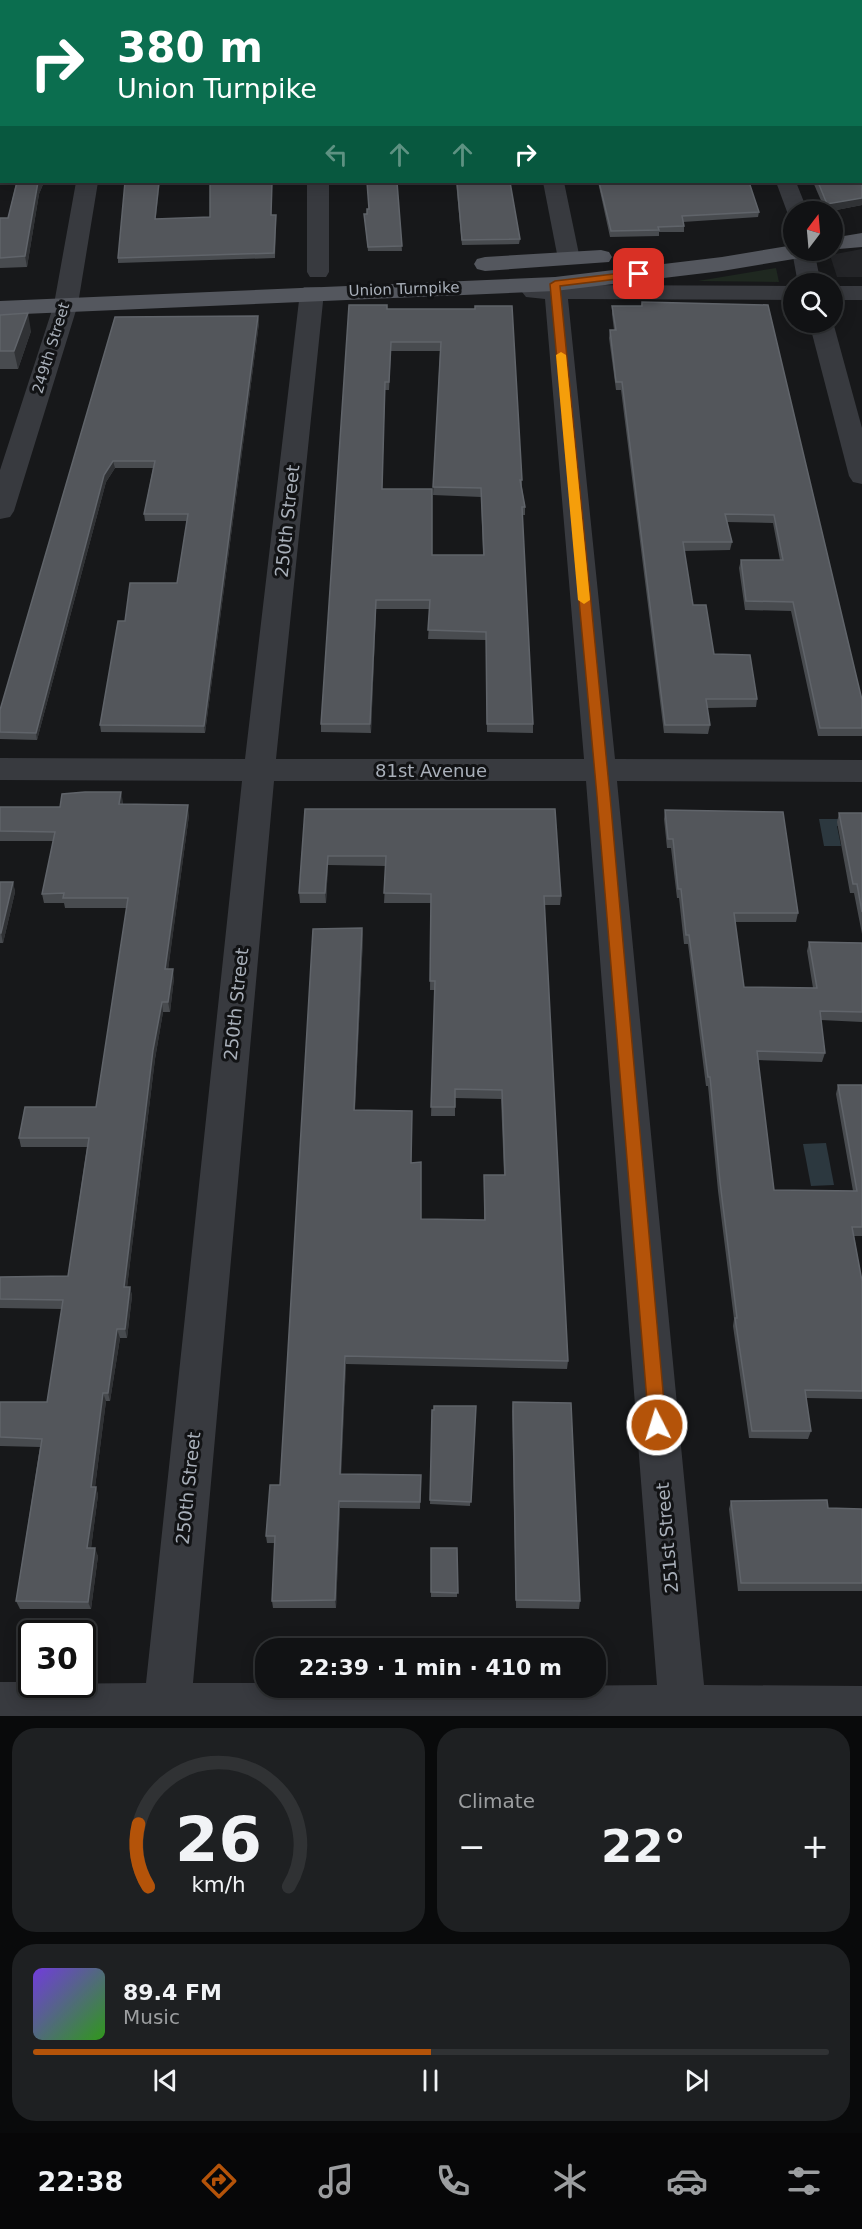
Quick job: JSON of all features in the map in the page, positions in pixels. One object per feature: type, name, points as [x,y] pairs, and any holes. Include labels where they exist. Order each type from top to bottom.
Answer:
[{"type":"main road","points":[[843,223],[862,219]]},
{"type":"main road","name":"Union Turnpike","points":[[560,278],[676,250],[783,234]]},
{"type":"main road","points":[[843,244],[862,240]]},
{"type":"main road","name":"Union Turnpike","points":[[461,265],[560,278],[722,264],[783,254]]},
{"type":"main road","name":"Union Turnpike","points":[[315,282],[342,271]]},
{"type":"main road","name":"Union Turnpike","points":[[0,293],[67,296],[315,282],[355,291]]},
{"type":"main road","name":"Union Turnpike","points":[[0,308],[67,296]]},
{"type":"street","name":"249th Street","points":[[0,511],[67,296],[87,183]]},
{"type":"street","name":"250th Street","points":[[166,1711],[259,769],[315,282],[318,183]]},
{"type":"street","name":"251st Street","points":[[553,183],[682,1712]]},
{"type":"street","points":[[786,183],[793,201]]},
{"type":"street","points":[[355,291],[560,278],[783,292]]},
{"type":"street","points":[[843,293],[862,292]]},
{"type":"street","points":[[824,333],[862,476]]},
{"type":"street","name":"81st Avenue","points":[[0,769],[862,771]]},
{"type":"street","points":[[0,1706],[166,1711],[862,1710]]},
{"type":"shaded area","points":[[862,249],[862,277],[843,277],[843,273],[836,273],[832,261],[843,261],[843,253]]},
{"type":"shaded area","points":[[776,268],[779,282],[698,281]]},
{"type":"shaded area","points":[[819,819],[843,819],[844,826],[837,826],[841,846],[824,846]]},
{"type":"shaded area","points":[[826,1143],[834,1185],[811,1186],[803,1144]]},
{"type":"building","points":[[17,183],[38,183],[25,256],[0,258],[0,218],[8,218]]},
{"type":"building","points":[[125,183],[159,183],[155,219],[210,217],[210,183],[272,183],[271,215],[276,215],[274,253],[118,258]]},
{"type":"building","points":[[367,183],[397,183],[402,246],[368,247],[364,214],[367,214],[367,209],[369,209]]},
{"type":"building","points":[[457,183],[510,183],[520,239],[462,240]]},
{"type":"building","points":[[599,183],[749,183],[759,212],[682,216],[684,226],[658,227],[659,230],[611,231]]},
{"type":"building","points":[[818,183],[862,183],[862,198],[826,201]]},
{"type":"building","points":[[642,302],[768,305],[862,700],[862,728],[820,728],[793,602],[746,601],[741,560],[783,560],[774,515],[725,514],[732,542],[683,542],[693,605],[706,605],[714,654],[750,655],[757,699],[706,699],[710,725],[665,725],[622,382],[616,382],[610,330],[616,330],[612,306],[642,306]]},
{"type":"building","points":[[349,305],[387,305],[387,309],[475,309],[475,306],[512,306],[522,480],[520,480],[525,507],[522,507],[533,724],[487,724],[486,632],[428,630],[430,600],[376,600],[370,724],[321,724]],"holes":[[[391,342],[441,342],[433,487],[481,488],[484,555],[432,555],[432,489],[382,489],[385,382],[389,382]]]},
{"type":"building","points":[[28,313],[14,351],[0,351],[0,315]]},
{"type":"building","points":[[258,316],[204,726],[100,725],[118,621],[125,621],[130,583],[177,583],[188,514],[144,514],[155,461],[113,461],[104,475],[36,733],[0,732],[0,710],[115,317]]},
{"type":"building","points":[[121,792],[119,804],[188,805],[165,969],[173,969],[168,1002],[162,1002],[153,1050],[124,1287],[130,1287],[125,1329],[117,1329],[108,1393],[103,1393],[91,1487],[96,1487],[87,1548],[95,1548],[88,1602],[16,1601],[42,1439],[0,1437],[0,1402],[47,1402],[63,1300],[0,1299],[0,1277],[68,1276],[89,1138],[19,1138],[25,1107],[96,1107],[128,898],[63,898],[64,893],[42,894],[55,832],[0,831],[0,807],[60,807],[62,794]]},
{"type":"building","points":[[305,809],[555,809],[561,896],[544,896],[568,1361],[345,1356],[340,1474],[421,1475],[420,1502],[339,1501],[335,1600],[272,1601],[275,1536],[266,1536],[270,1485],[280,1485],[313,929],[362,928],[354,1110],[412,1111],[411,1163],[421,1162],[421,1219],[485,1220],[484,1175],[505,1175],[502,1090],[455,1089],[455,1107],[431,1107],[435,981],[430,981],[431,894],[384,893],[386,856],[328,856],[325,893],[299,893]]},
{"type":"building","points":[[665,810],[783,812],[798,913],[734,913],[744,987],[817,988],[809,942],[862,943],[862,1012],[820,1011],[825,1053],[757,1051],[774,1190],[857,1191],[838,1085],[862,1085],[862,1227],[852,1227],[862,1281],[862,1391],[805,1390],[811,1431],[752,1431],[735,1318],[737,1318],[710,1077],[708,1077],[689,935],[686,935],[681,889],[678,889],[673,839],[668,839]]},
{"type":"building","points":[[839,813],[862,813],[862,912],[857,884],[853,884]]},
{"type":"building","points":[[0,882],[13,882],[1,933],[0,933]]},
{"type":"building","points":[[513,1402],[571,1403],[580,1601],[516,1600]]},
{"type":"building","points":[[434,1406],[476,1406],[471,1502],[430,1500],[432,1410]]},
{"type":"building","points":[[827,1500],[828,1508],[862,1509],[862,1583],[741,1583],[731,1501]]},
{"type":"building","points":[[431,1548],[457,1548],[458,1593],[431,1592]]},
{"type":"slow traffic","points":[[561,355],[584,600]]},
{"type":"route","points":[[639,274],[555,284],[603,796],[657,1425]]}]
